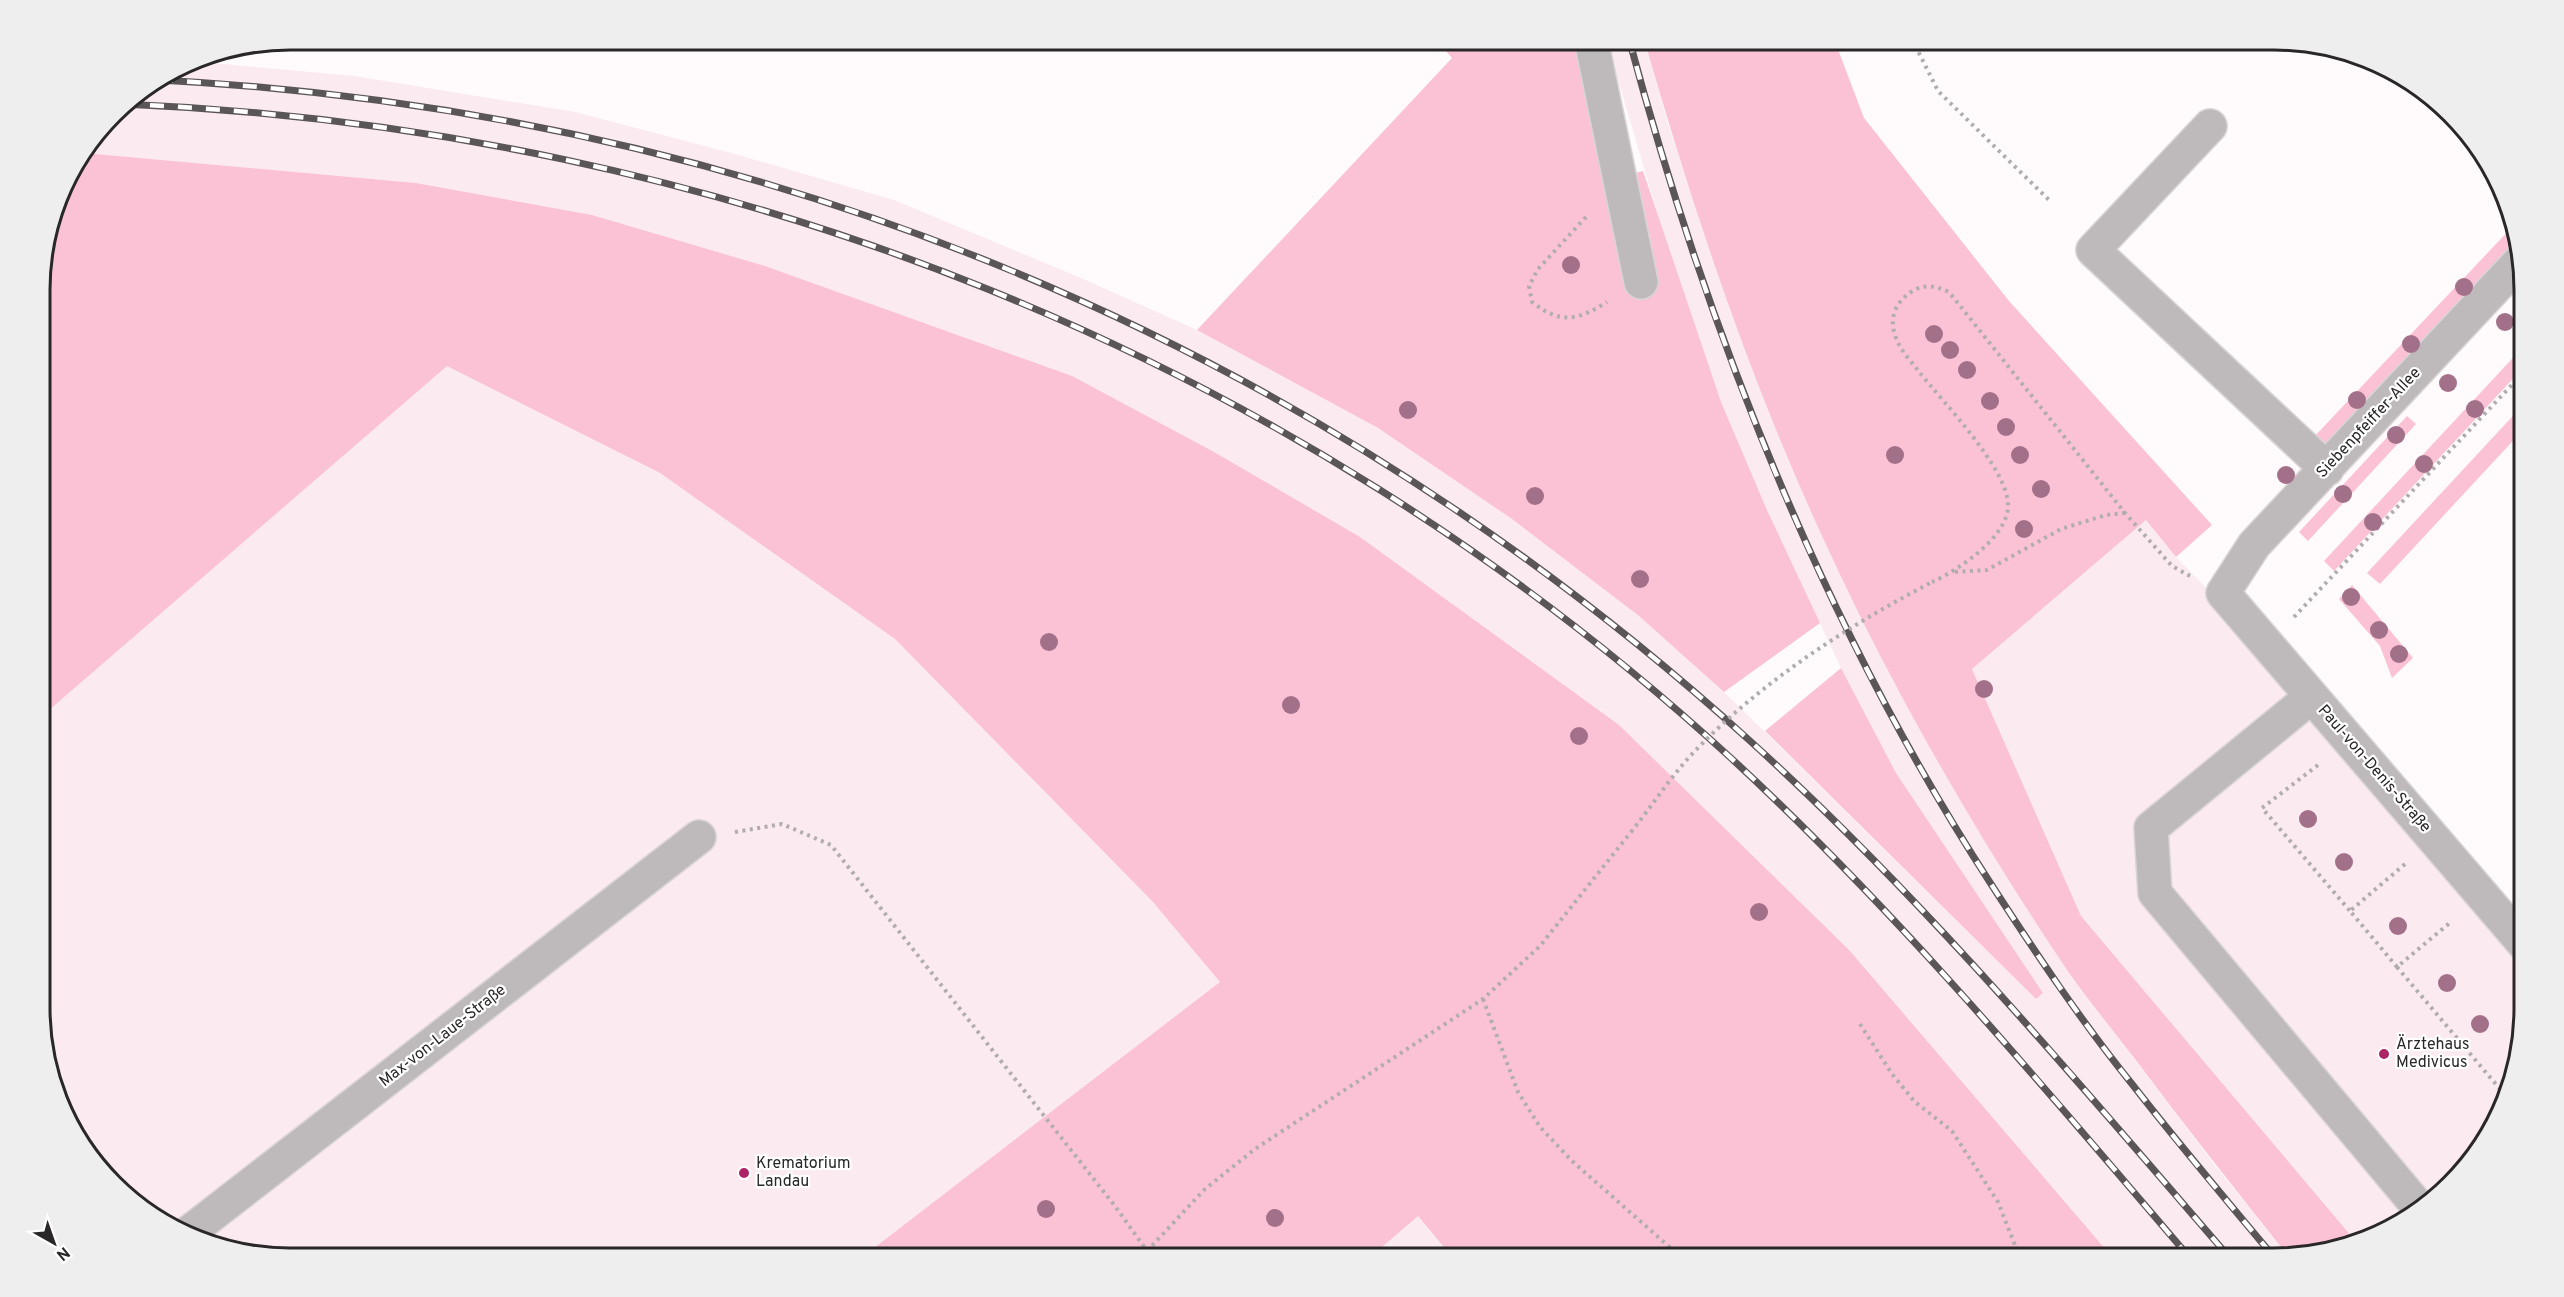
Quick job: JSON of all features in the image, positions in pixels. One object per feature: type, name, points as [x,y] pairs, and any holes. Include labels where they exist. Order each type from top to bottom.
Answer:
[{"type":"street","points":[[1593,50],[1641,282]]},
{"type":"street","points":[[2210,126],[2093,250],[2326,469]]},
{"type":"street","name":"Siebenpfeiffer-Allee","points":[[2223,593],[2254,545],[2513,268]]},
{"type":"street","name":"Paul-von-Denis-Straße","points":[[2223,593],[2514,932]]},
{"type":"street","points":[[2311,697],[2151,828],[2155,893],[2415,1202]]},
{"type":"street","name":"Max-von-Laue-Straße","points":[[195,1228],[699,837]]},
{"type":"path","points":[[1918,50],[1938,91],[2049,200]]},
{"type":"path","points":[[1620,180],[1538,269],[1529,286],[1532,302],[1545,313],[1566,319],[1585,316],[1641,282]]},
{"type":"path","points":[[1150,1248],[1205,1190],[1256,1149],[1484,999],[1540,946],[1693,753],[1769,685],[1869,616],[1955,572],[1999,531],[2009,505],[2001,477],[1969,432],[1907,356],[1895,336],[1894,312],[1903,297],[1918,288],[1931,285],[1949,292],[2126,513],[2172,566],[2223,593]]},
{"type":"path","points":[[2268,645],[2514,383]]},
{"type":"path","points":[[1955,572],[1987,570],[2061,529],[2106,515],[2126,513]]},
{"type":"path","points":[[2349,740],[2262,808],[2500,1089]]},
{"type":"path","points":[[699,837],[782,824],[831,845],[1115,1206],[1145,1248]]},
{"type":"path","points":[[2350,911],[2434,840]]},
{"type":"path","points":[[2397,967],[2482,896]]},
{"type":"path","points":[[1484,999],[1518,1092],[1540,1127],[1572,1161],[1671,1248]]},
{"type":"path","points":[[1860,1024],[1892,1074],[1915,1102],[1952,1131],[1998,1203],[2016,1248]]},
{"type":"shaded area","points":[[1445,50],[1584,50],[1614,179],[1643,171],[1721,402],[1767,510],[1820,623],[1724,692],[1639,616],[1512,519],[1378,428],[1197,330],[1452,58]]},
{"type":"shaded area","points":[[1609,50],[1647,50],[1668,124],[1713,259],[1784,447],[1829,551],[1892,679],[1967,811],[2068,971],[2214,1164],[2281,1248],[2104,1248],[1850,951],[1072,377],[765,266],[592,215],[416,183],[92,154],[109,131],[143,99],[183,74],[210,63],[354,76],[575,112],[735,154],[894,200],[1081,278],[1197,330],[1378,428],[1512,519],[1639,616],[1724,692],[2036,999],[2043,993],[1896,773],[1841,668],[1767,510],[1721,402],[1673,266]]},
{"type":"shaded area","points":[[1647,50],[1838,50],[1864,118],[2009,301],[2212,525],[2176,557],[2146,520],[1972,669],[2081,916],[2351,1235],[2322,1243],[2282,1248],[2075,981],[2002,869],[1910,712],[1829,551],[1750,363],[1683,169]]},
{"type":"shaded area","points":[[92,154],[416,183],[592,215],[765,266],[1072,376],[1214,452],[1360,537],[1619,725],[1850,951],[2104,1248],[1445,1248],[1418,1216],[1381,1248],[874,1248],[1220,982],[1152,901],[895,639],[660,473],[447,366],[50,709],[50,273],[54,242],[62,212],[74,183]]},
{"type":"shaded area","points":[[2507,232],[2511,247],[2322,447],[2313,438]]},
{"type":"shaded area","points":[[2514,357],[2514,378],[2334,571],[2324,561]]},
{"type":"shaded area","points":[[447,365],[660,473],[895,639],[1152,901],[1445,1248],[289,1248],[242,1243],[212,1235],[183,1223],[156,1207],[131,1188],[109,1166],[82,1128],[62,1085],[54,1055],[50,1024],[50,709]]},
{"type":"shaded area","points":[[2514,415],[2514,440],[2380,584],[2367,573]]},
{"type":"shaded area","points":[[2407,416],[2416,424],[2308,541],[2299,532]]},
{"type":"shaded area","points":[[2146,520],[2176,557],[2311,697],[2514,933],[2514,1024],[2510,1055],[2502,1085],[2490,1114],[2474,1141],[2455,1166],[2433,1188],[2395,1215],[2351,1235],[2081,916],[1972,669]]},
{"type":"shaded area","points":[[2352,585],[2413,658],[2392,678],[2380,646],[2339,599]]},
{"type":"shaded area","points":[[1841,668],[1896,773],[2043,993],[2036,999],[1765,731]]},
{"type":"railway","points":[[1632,50],[1696,260],[1734,369],[1777,476],[1824,581],[1875,685],[1930,786],[1991,884],[2059,986],[2149,1106],[2266,1248]]},
{"type":"railway","points":[[171,81],[381,101],[597,140],[808,196],[1012,271],[1208,363],[1397,472],[1578,597],[1749,740],[1814,800],[1937,926],[2056,1057],[2221,1248]]},
{"type":"railway","points":[[136,105],[345,122],[564,159],[778,215],[986,288],[1186,380],[1378,489],[1560,615],[1732,759],[1853,877],[1968,1001],[2181,1248]]},
{"type":"place","name":"Ärztehaus Medivicus","points":[[2384,1054]]},
{"type":"place","name":"Krematorium Landau","points":[[744,1173]]}]
